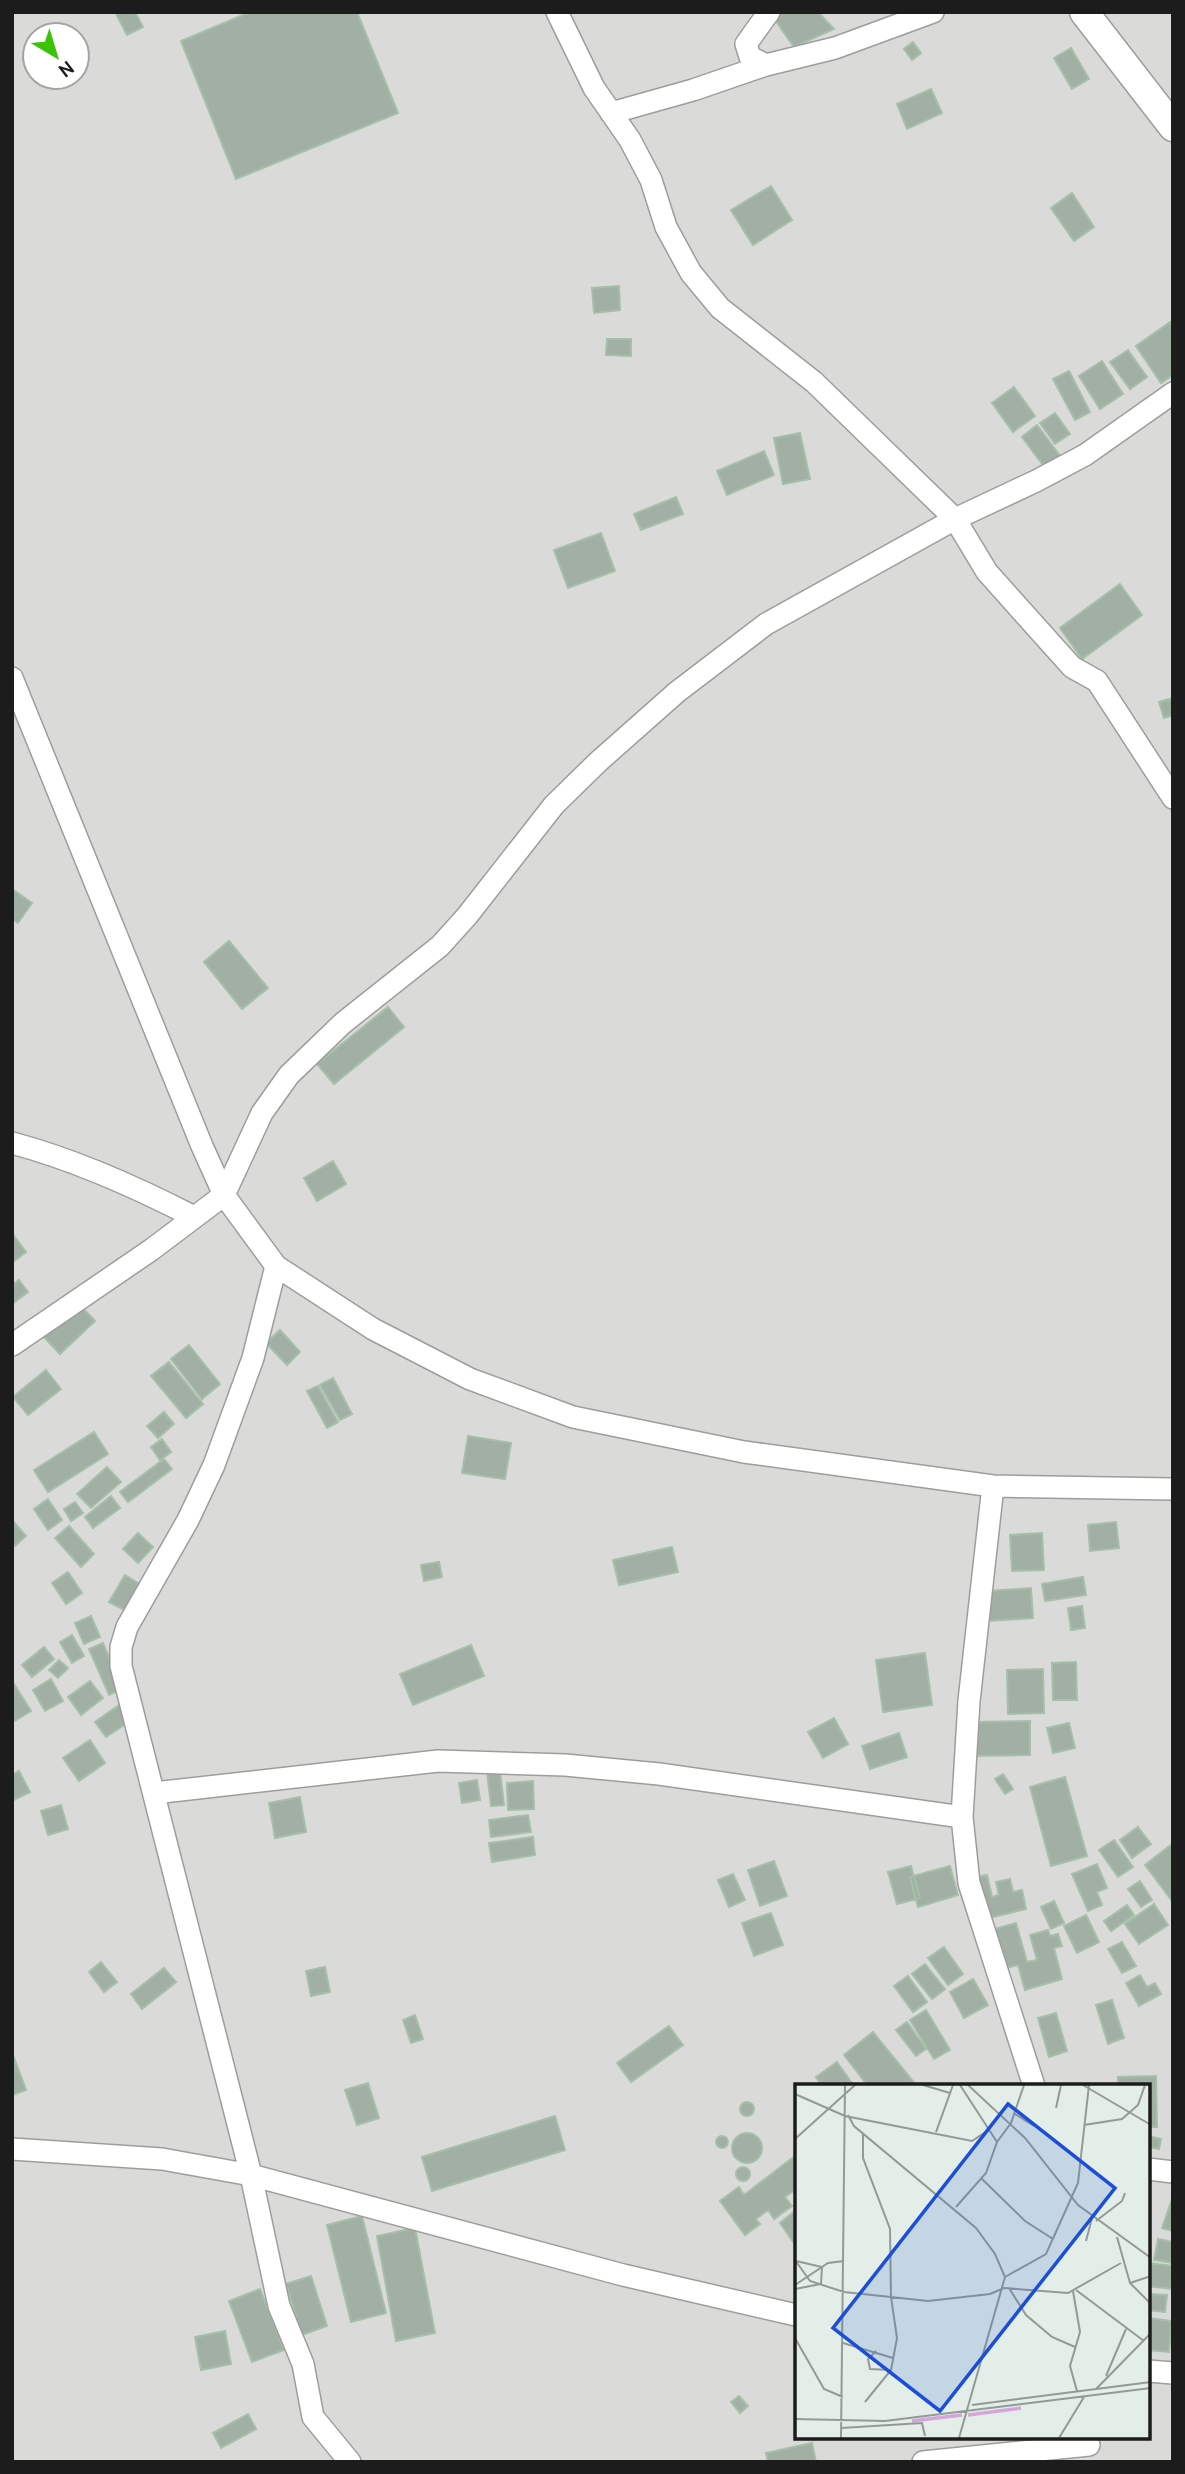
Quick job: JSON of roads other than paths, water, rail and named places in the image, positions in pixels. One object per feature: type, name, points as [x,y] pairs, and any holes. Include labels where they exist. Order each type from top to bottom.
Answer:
[{"type":"street","points":[[766,65],[750,57],[746,44],[769,12]]},
{"type":"street","points":[[611,113],[693,90],[766,65],[835,48],[933,12]]},
{"type":"street","points":[[1084,12],[1173,127]]},
{"type":"street","points":[[565,14],[594,88],[630,140],[651,180],[666,227],[691,273],[720,308],[814,382],[955,519],[987,572],[1072,667],[1097,681],[1173,798]]},
{"type":"street","points":[[12,1345],[150,1250],[224,1195],[262,1113],[289,1075],[343,1023],[440,946],[467,916],[554,805],[598,761],[677,692],[766,624],[955,519],[1085,455],[1173,393]]},
{"type":"street","points":[[12,678],[202,1146],[224,1195],[276,1266],[373,1329],[470,1379],[573,1417],[744,1452],[993,1486],[1173,1489]]},
{"type":"street","points":[[12,1143],[43,1151],[137,1187],[194,1217]]},
{"type":"street","points":[[276,1266],[253,1358],[214,1465],[188,1520],[127,1627],[121,1647],[121,1666],[251,2175],[279,2306],[303,2364],[313,2417],[350,2462]]},
{"type":"street","points":[[993,1486],[969,1701],[962,1817],[969,1883],[1034,2084]]},
{"type":"street","points":[[154,1793],[438,1761],[565,1765],[659,1774],[962,1817]]},
{"type":"street","points":[[12,2148],[162,2160],[251,2175],[623,2275],[795,2315]]},
{"type":"street","points":[[1150,2169],[1173,2172]]},
{"type":"street","points":[[1150,2371],[1173,2373]]},
{"type":"street","points":[[923,2462],[1090,2448]]}]
